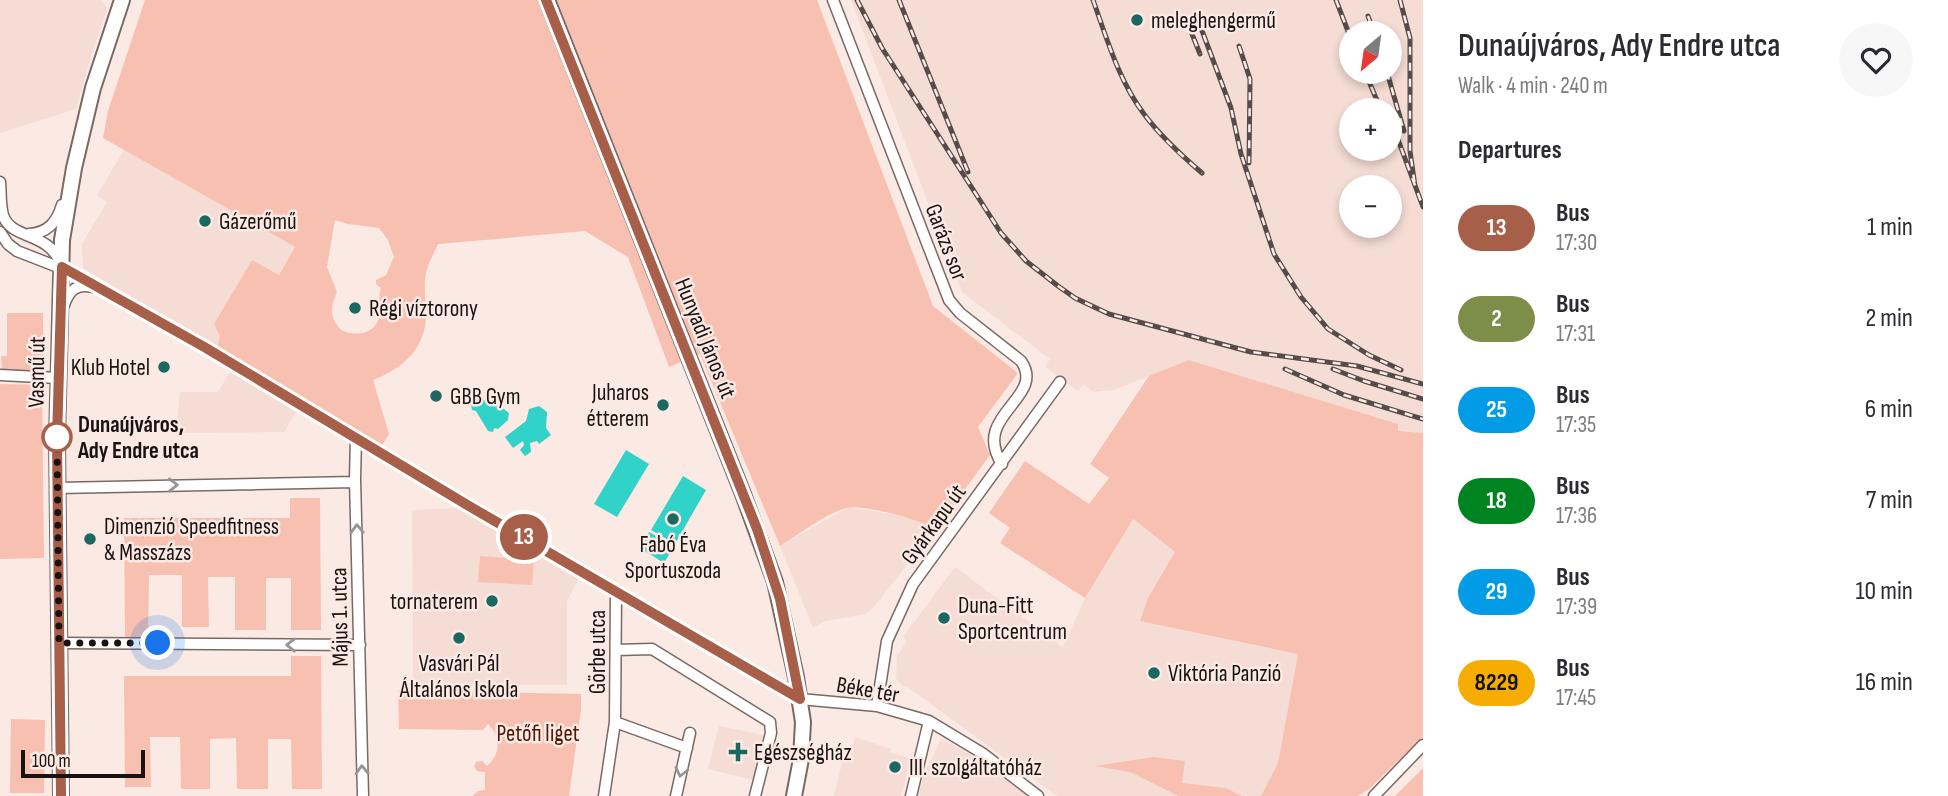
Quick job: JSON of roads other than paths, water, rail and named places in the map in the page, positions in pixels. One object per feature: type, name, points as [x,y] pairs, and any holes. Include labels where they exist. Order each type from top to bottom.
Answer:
[{"type":"street","name":"Vasmű út","points":[[61,796],[58,378],[62,240],[74,168],[93,88],[122,0]]},
{"type":"street","name":"Hunyadi János út","points":[[547,0],[757,529],[780,599],[800,699],[803,743],[794,796]]},
{"type":"street","name":"Garázs sor","points":[[833,0],[949,300],[960,313],[1021,361],[1027,372],[1026,385],[994,431],[992,441],[1002,464]]},
{"type":"street","points":[[27,234],[37,234],[54,223],[74,168]]},
{"type":"street","points":[[0,182],[4,218],[13,228],[55,251],[62,267]]},
{"type":"street","points":[[0,232],[17,251],[62,267],[105,290],[800,699]]},
{"type":"street","points":[[60,316],[67,295],[76,287],[85,285],[105,290]]},
{"type":"street","points":[[0,375],[58,378]]},
{"type":"street","name":"Gyárkapu út","points":[[877,706],[887,641],[899,609],[913,584],[1060,382]]},
{"type":"street","name":"Május 1. utca","points":[[356,437],[363,796]]},
{"type":"street","points":[[58,488],[355,482]]},
{"type":"street","name":"Görbe utca","points":[[604,796],[615,722],[616,592]]},
{"type":"street","points":[[59,643],[360,645]]},
{"type":"street","points":[[616,650],[652,649],[770,722],[771,733],[755,796]]},
{"type":"street","name":"Béke tér","points":[[800,699],[877,706],[929,721],[982,753],[1038,796]]},
{"type":"street","points":[[911,796],[929,721]]},
{"type":"street","points":[[615,722],[687,748]]},
{"type":"street","points":[[676,796],[690,733]]},
{"type":"street","points":[[1374,796],[1423,745]]},
{"type":"water","points":[[477,399],[502,408],[509,413],[508,420],[498,429],[494,428],[493,432],[488,431],[476,411],[472,410],[471,405],[477,403]]},
{"type":"water","points":[[539,406],[547,412],[546,428],[551,435],[539,444],[537,441],[530,443],[531,452],[525,456],[520,450],[524,445],[523,441],[513,448],[505,437],[526,421],[529,409]]},
{"type":"water","points":[[626,450],[649,464],[617,517],[594,504]]},
{"type":"water","points":[[683,476],[706,490],[675,544],[651,530]]},
{"type":"water","points":[[649,532],[674,546],[664,563],[640,548]]},
{"type":"railway","points":[[857,0],[882,48],[1001,233],[1026,261],[1075,298],[1109,314],[1251,352],[1357,366],[1423,384]]},
{"type":"railway","points":[[899,0],[968,172]]},
{"type":"railway","points":[[1093,0],[1114,59],[1135,101],[1164,138],[1202,173]]},
{"type":"railway","points":[[1336,0],[1344,21]]},
{"type":"railway","points":[[1400,0],[1410,38],[1410,151],[1415,186]]},
{"type":"railway","points":[[1368,16],[1370,21]]},
{"type":"railway","points":[[1198,20],[1231,108],[1241,154],[1274,254],[1301,297],[1328,329],[1369,355],[1401,370]]},
{"type":"railway","points":[[1188,24],[1200,54]]},
{"type":"railway","points":[[1239,46],[1250,79],[1249,163]]},
{"type":"railway","points":[[1370,84],[1376,98]]},
{"type":"railway","points":[[1390,84],[1404,131]]},
{"type":"railway","points":[[1402,150],[1423,207]]},
{"type":"railway","points":[[1285,369],[1344,395],[1423,419]]},
{"type":"railway","points":[[1333,369],[1423,399]]},
{"type":"place","name":"meleghengermű","points":[[1137,20]]},
{"type":"place","name":"Gázerőmű","points":[[205,221]]},
{"type":"place","name":"Régi víztorony","points":[[355,308]]},
{"type":"place","name":"Klub Hotel","points":[[164,367]]},
{"type":"place","name":"GBB Gym","points":[[436,396]]},
{"type":"place","name":"Juharos étterem","points":[[663,405]]},
{"type":"place","name":"Dunaújváros, Ady Endre utca","points":[[57,437]]},
{"type":"place","name":"Fabó Éva Sportuszoda","points":[[673,519]]},
{"type":"place","name":"Dimenzió Speedfitness & Masszázs","points":[[90,539]]},
{"type":"place","name":"tornaterem","points":[[492,601]]},
{"type":"place","name":"Duna-Fitt Sportcentrum","points":[[944,618]]},
{"type":"place","name":"Vasvári Pál Általános Iskola","points":[[459,638]]},
{"type":"place","name":"Viktória Panzió","points":[[1154,673]]},
{"type":"place","name":"Egészségház","points":[[738,752]]},
{"type":"place","name":"III. szolgáltatóház","points":[[895,767]]},
{"type":"park label","name":"Petőfi liget","points":[[538,733]]}]
